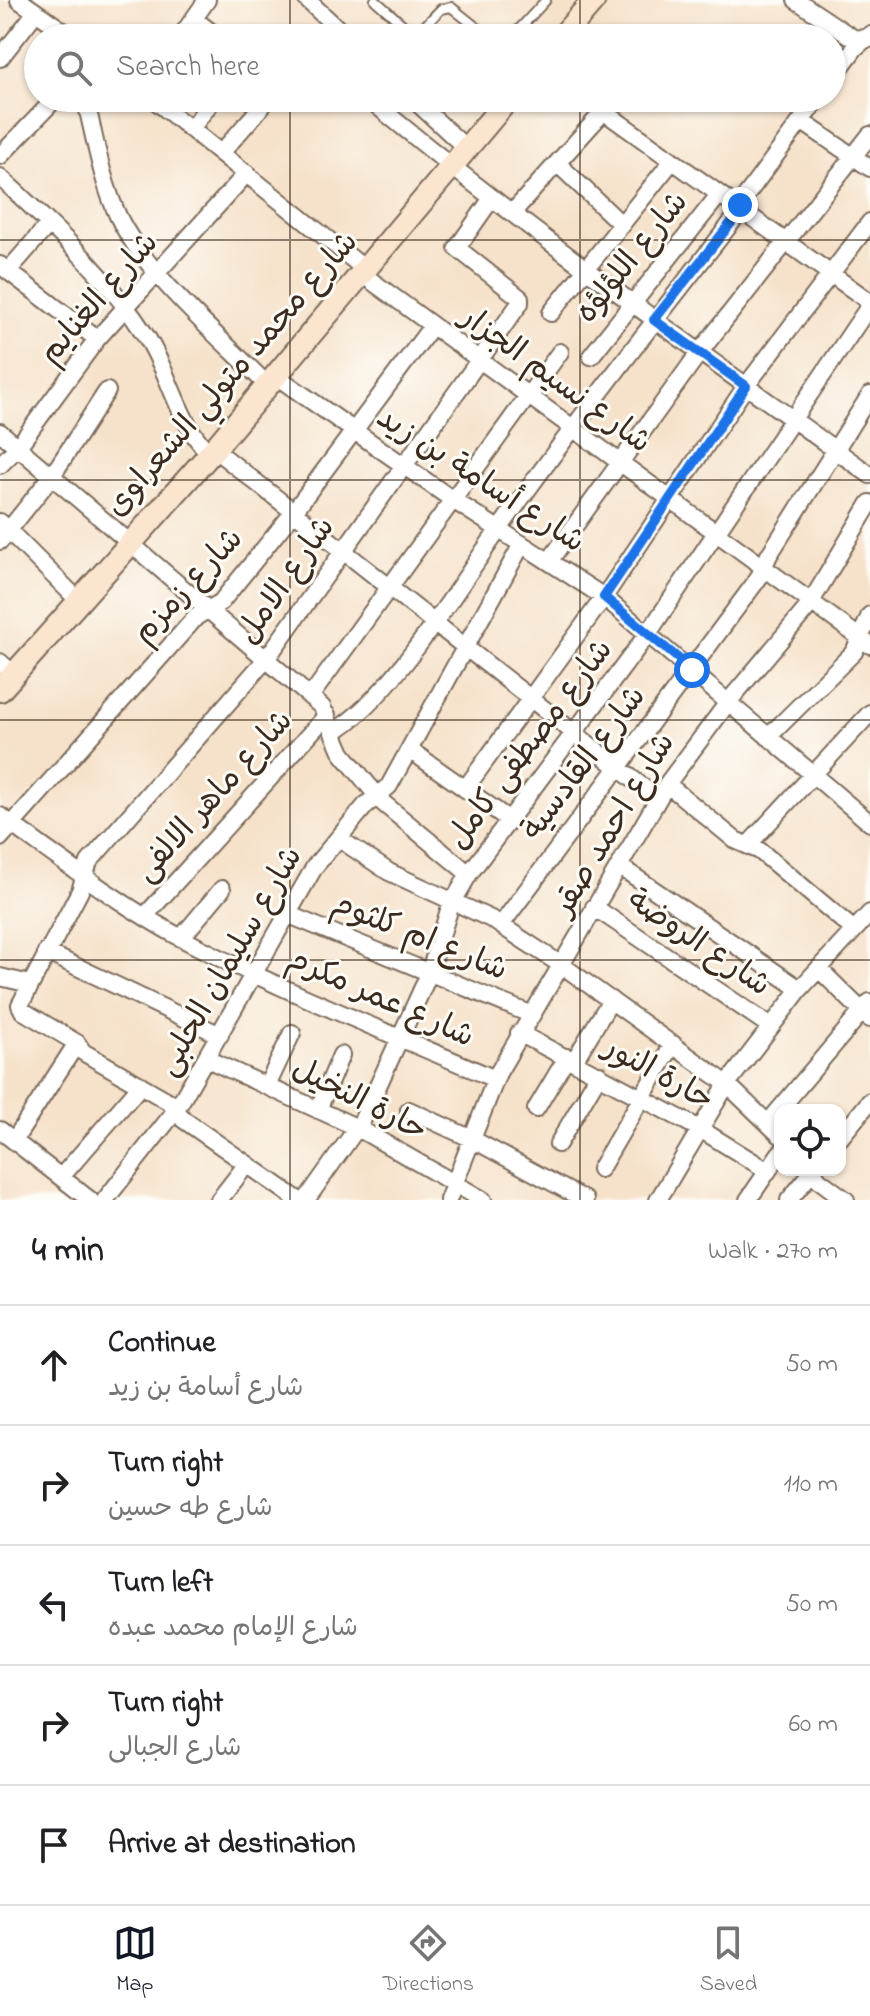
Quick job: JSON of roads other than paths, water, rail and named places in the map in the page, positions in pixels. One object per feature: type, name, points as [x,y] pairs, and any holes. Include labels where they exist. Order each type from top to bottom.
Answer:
[{"type":"street","points":[[19,0],[53,24]]},
{"type":"street","points":[[190,24],[207,0]]},
{"type":"street","points":[[307,0],[332,24]]},
{"type":"street","points":[[573,24],[594,0]]},
{"type":"street","points":[[798,0],[832,24]]},
{"type":"street","points":[[27,24],[36,12]]},
{"type":"street","points":[[194,19],[201,24]]},
{"type":"street","points":[[0,58],[24,27]]},
{"type":"street","points":[[846,34],[868,38]]},
{"type":"street","points":[[846,63],[868,38]]},
{"type":"street","points":[[0,156],[42,112]]},
{"type":"street","points":[[88,112],[110,198],[131,238],[159,273],[272,381]]},
{"type":"street","name":"شارع نسيم الجزار","points":[[170,112],[432,326],[865,641]]},
{"type":"street","points":[[191,129],[204,112]]},
{"type":"street","points":[[222,152],[257,112]]},
{"type":"street","points":[[385,112],[451,168],[632,304],[870,475]]},
{"type":"street","points":[[427,112],[467,149]]},
{"type":"street","name":"شارع محمد متولي الشعراوى","points":[[4,675],[79,601],[212,452],[497,112]]},
{"type":"street","points":[[512,213],[603,112]]},
{"type":"street","points":[[605,112],[870,304]]},
{"type":"street","points":[[333,732],[359,714],[433,625],[498,530],[808,112]]},
{"type":"street","points":[[801,121],[870,168]]},
{"type":"street","points":[[550,560],[699,353],[870,135]]},
{"type":"street","points":[[551,313],[672,161]]},
{"type":"street","points":[[557,163],[622,225]]},
{"type":"street","name":"شارع الغنايم","points":[[0,465],[17,448],[97,339],[247,173]]},
{"type":"street","points":[[0,177],[49,224],[126,308],[159,360],[183,419],[212,452],[529,702],[658,799]]},
{"type":"street","name":"شارع اللؤلؤه","points":[[591,356],[719,195]]},
{"type":"street","name":"شارع الامل","points":[[77,1043],[20,1008],[46,952],[80,891],[89,862],[267,658],[521,302],[457,248],[492,198]]},
{"type":"street","points":[[465,789],[604,597],[746,386],[870,222]]},
{"type":"street","points":[[49,224],[4,268],[97,339]]},
{"type":"street","name":"شارع مصطفى كامل","points":[[306,1200],[358,1128],[429,974],[454,901],[469,874],[649,632],[870,304]]},
{"type":"street","name":"شارع زمزم","points":[[0,838],[6,820],[196,617],[221,602],[292,514],[432,326]]},
{"type":"street","name":"شارع ماهر الالفى","points":[[310,697],[560,352]]},
{"type":"street","name":"شارع أسامة بن زيد","points":[[272,381],[604,597],[649,632],[811,775],[867,815]]},
{"type":"street","points":[[79,601],[3,532],[52,476],[107,391]]},
{"type":"street","name":"شارع القادسية","points":[[501,925],[616,767],[692,670],[764,568],[870,395]]},
{"type":"street","points":[[0,432],[310,697],[327,715],[342,753],[388,809],[469,874]]},
{"type":"street","name":"شارع احمد صقر","points":[[448,1200],[495,1079],[519,1033],[563,966],[667,784],[729,701],[811,601],[870,503]]},
{"type":"street","name":"شارع سليمان الحلبى","points":[[105,1200],[176,1110],[315,866],[389,786],[522,544]]},
{"type":"street","points":[[768,737],[865,641],[870,615]]},
{"type":"street","points":[[748,845],[870,713]]},
{"type":"street","name":"شارع ماهر الالفى","points":[[145,916],[327,715]]},
{"type":"street","points":[[410,750],[508,819]]},
{"type":"street","points":[[667,784],[854,930]]},
{"type":"street","name":"شارع عمر مكرم","points":[[6,820],[84,876],[181,938],[255,974],[495,1079]]},
{"type":"street","points":[[338,838],[389,872],[501,925],[563,966],[727,1084],[774,1129]]},
{"type":"street","points":[[619,866],[800,989]]},
{"type":"street","points":[[181,938],[222,889]]},
{"type":"street","name":"شارع الروضة","points":[[594,907],[770,1026]]},
{"type":"street","points":[[659,1200],[727,1084],[800,989],[870,913]]},
{"type":"street","name":"شارع ام كلثوم","points":[[287,914],[530,1014]]},
{"type":"street","points":[[46,952],[220,1035]]},
{"type":"street","points":[[794,1104],[867,1010],[819,969]]},
{"type":"street","points":[[0,977],[30,984]]},
{"type":"street","points":[[536,1109],[611,1000]]},
{"type":"street","points":[[267,1086],[292,1033]]},
{"type":"street","name":"حارة النور","points":[[519,1033],[700,1129],[768,1171]]},
{"type":"street","points":[[90,1200],[5,1136],[77,1043],[83,1052],[141,1085],[176,1110],[184,1120],[298,1200]]},
{"type":"street","points":[[600,1169],[673,1044]]},
{"type":"street","points":[[318,1110],[341,1055]]},
{"type":"street","name":"حارة النخيل","points":[[207,1059],[358,1128],[483,1200]]},
{"type":"street","points":[[558,1144],[599,1074]]},
{"type":"street","points":[[61,1177],[141,1085]]},
{"type":"street","points":[[846,1131],[870,1101]]},
{"type":"street","points":[[409,1110],[472,1139],[585,1200]]},
{"type":"street","points":[[748,1200],[774,1162]]},
{"type":"street","points":[[219,1200],[247,1164]]},
{"type":"street","points":[[789,1200],[808,1176]]},
{"type":"street","points":[[820,1176],[846,1200]]},
{"type":"lane","points":[[375,0],[402,24]]},
{"type":"lane","points":[[524,24],[546,0]]},
{"type":"lane","points":[[427,24],[441,9],[451,7],[472,24]]}]
